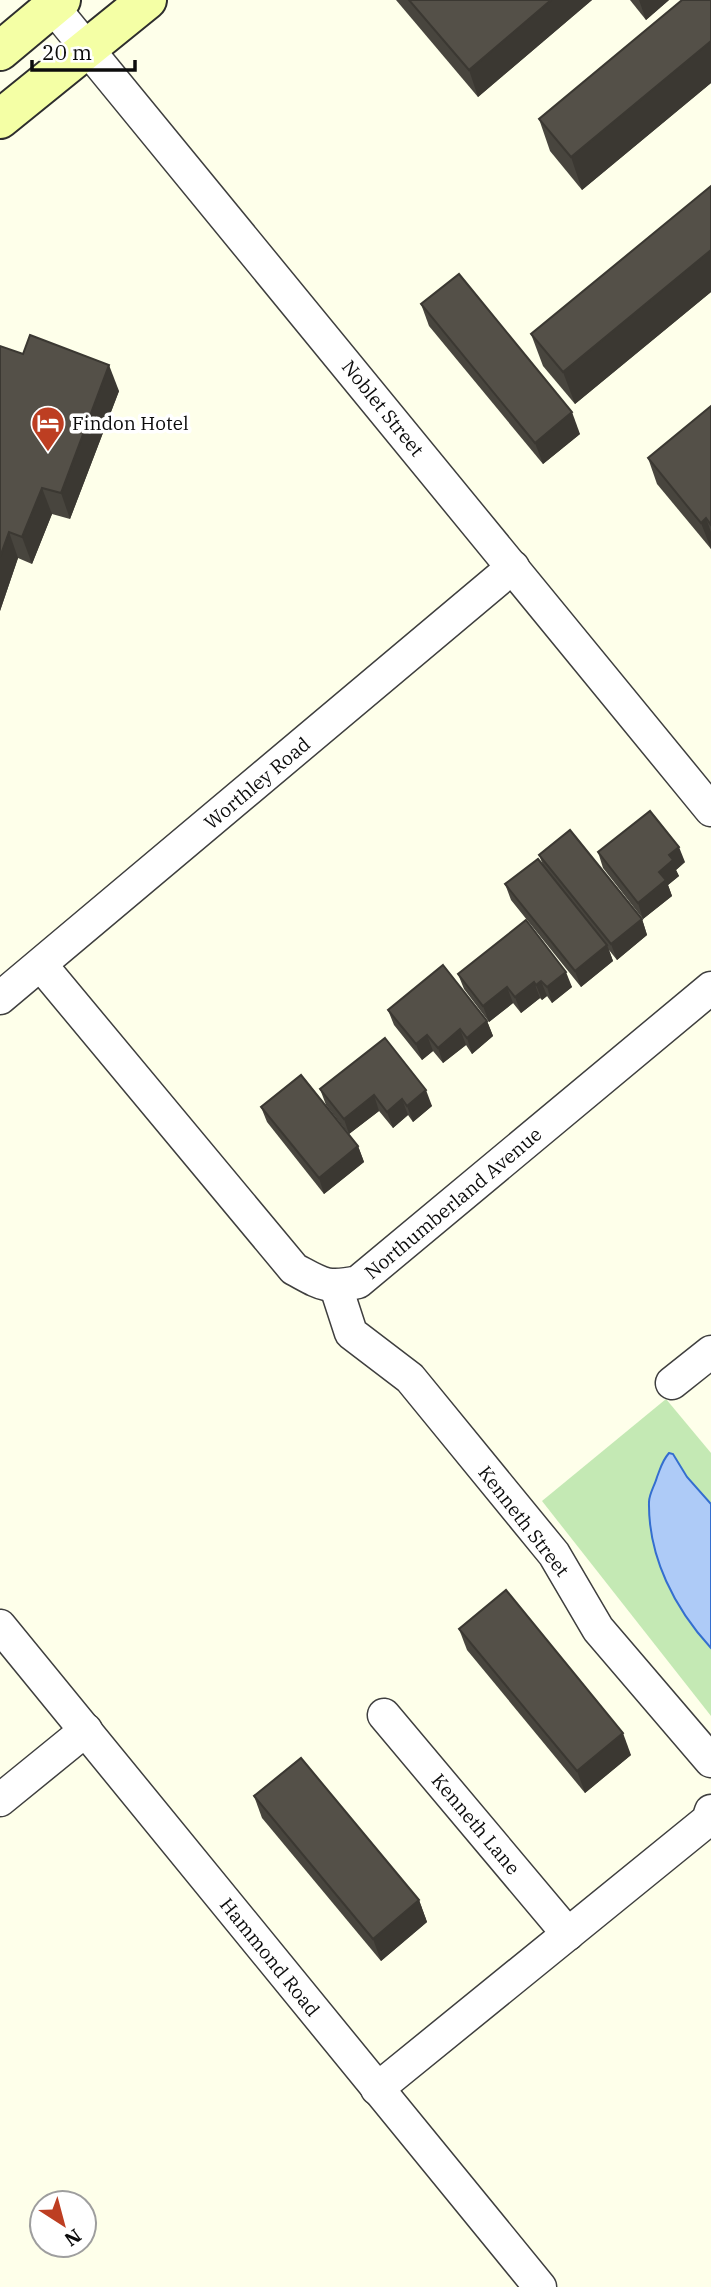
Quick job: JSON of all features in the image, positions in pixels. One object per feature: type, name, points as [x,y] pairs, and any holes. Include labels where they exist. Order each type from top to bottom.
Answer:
[{"type":"main road","points":[[0,119],[147,0]]},
{"type":"main road","points":[[0,51],[57,3]]},
{"type":"street","name":"Noblet Street","points":[[57,3],[88,49],[711,810]]},
{"type":"street","name":"Worthley Road","points":[[0,999],[513,567]]},
{"type":"street","points":[[40,965],[294,1269],[323,1285],[336,1287]]},
{"type":"street","name":"Northumberland Avenue","points":[[336,1287],[358,1282],[711,988]]},
{"type":"street","name":"Kenneth Street","points":[[336,1287],[351,1333],[410,1378],[554,1554],[598,1629],[711,1761]]},
{"type":"street","points":[[672,1383],[711,1352]]},
{"type":"street","name":"Hammond Road","points":[[0,1626],[540,2287]]},
{"type":"street","name":"Kenneth Lane","points":[[384,1715],[568,1934]]},
{"type":"street","points":[[0,1800],[86,1730]]},
{"type":"street","points":[[377,2089],[708,1820],[711,1811]]},
{"type":"green space","points":[[666,1399],[711,1453],[711,1716],[542,1501]]},
{"type":"water","points":[[669,1453],[673,1454],[687,1477],[711,1504],[711,1648],[675,1599],[653,1543],[649,1499]]},
{"type":"building","points":[[409,0],[551,0],[469,70]]},
{"type":"building","points":[[682,0],[711,0],[711,41],[571,157],[539,119]]},
{"type":"building","points":[[711,186],[711,250],[563,372],[531,334]]},
{"type":"building","points":[[459,274],[572,412],[535,443],[421,304]]},
{"type":"building","name":"Findon Hotel","points":[[30,335],[109,365],[61,493],[42,488],[22,537],[9,532],[0,557],[0,346],[23,354]]},
{"type":"building","points":[[711,406],[711,525],[706,518],[701,523],[648,458]]},
{"type":"building","points":[[650,811],[679,847],[669,855],[673,860],[659,872],[666,880],[638,903],[598,852]]},
{"type":"building","points":[[570,830],[642,919],[611,944],[539,855]]},
{"type":"building","points":[[538,859],[607,945],[575,971],[505,884]]},
{"type":"building","points":[[526,920],[566,972],[547,987],[541,981],[536,985],[534,982],[515,997],[507,987],[483,1006],[458,974]]},
{"type":"building","points":[[443,965],[487,1021],[467,1038],[460,1029],[438,1048],[427,1035],[416,1044],[388,1010]]},
{"type":"building","points":[[385,1038],[426,1090],[407,1106],[402,1099],[387,1112],[374,1095],[344,1119],[320,1089]]},
{"type":"building","points":[[301,1075],[358,1146],[319,1178],[261,1107]]},
{"type":"building","points":[[506,1590],[623,1733],[577,1771],[459,1629]]},
{"type":"building","points":[[301,1758],[419,1900],[373,1939],[254,1796]]},
{"type":"place","name":"Findon Hotel","points":[[48,453]]}]
